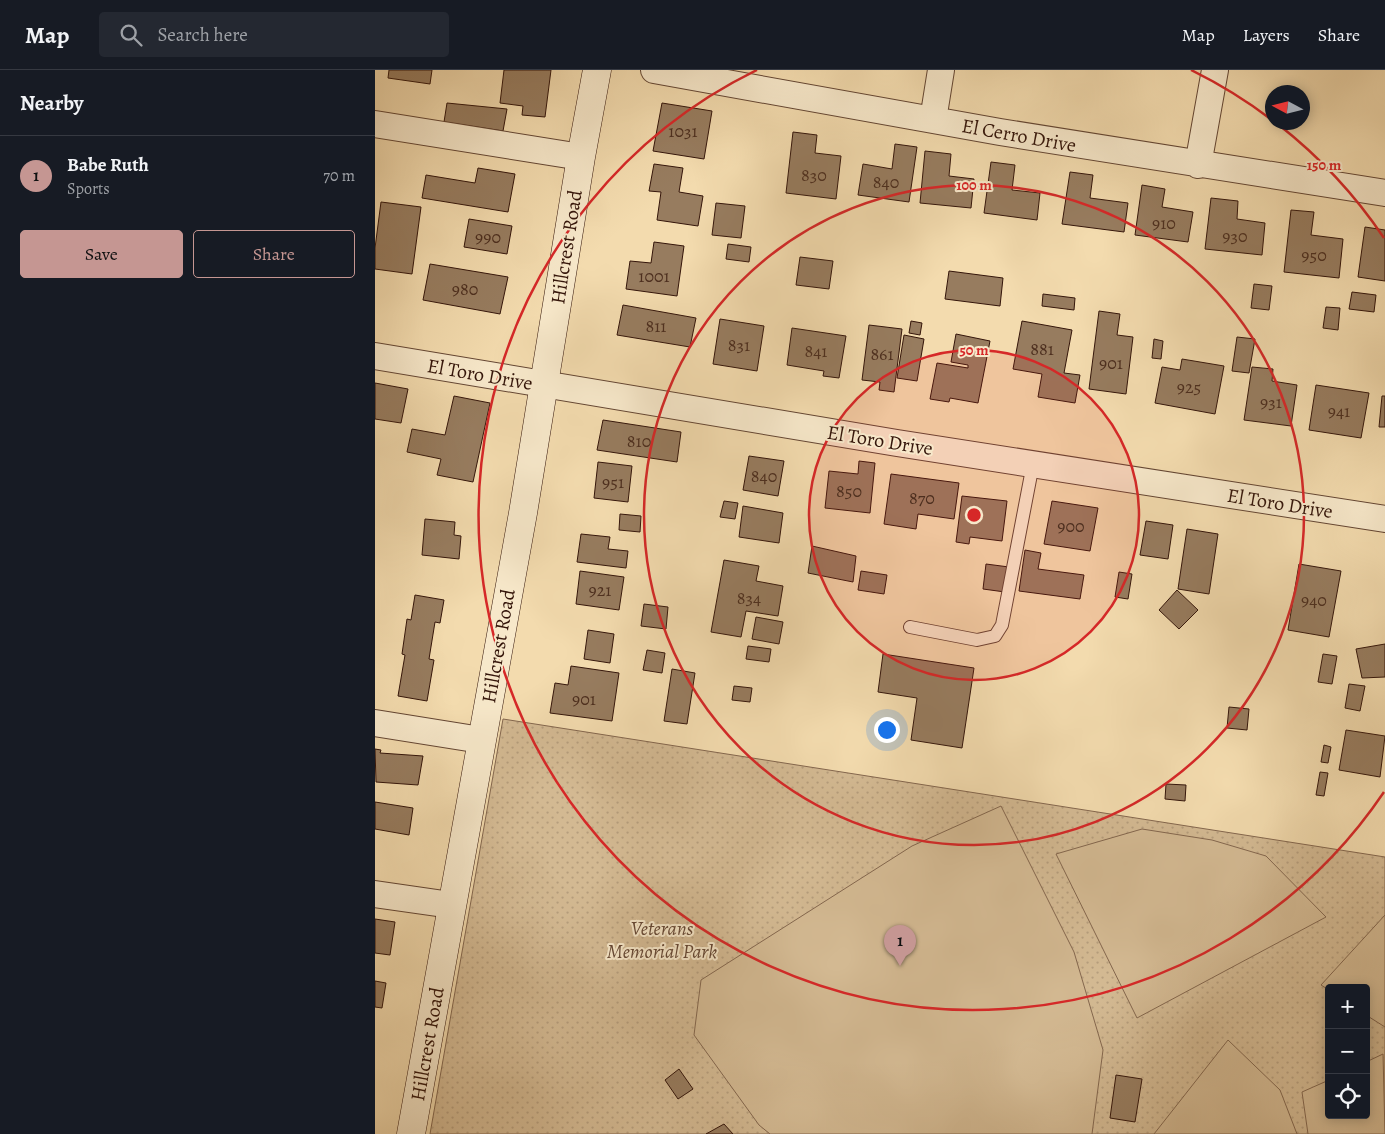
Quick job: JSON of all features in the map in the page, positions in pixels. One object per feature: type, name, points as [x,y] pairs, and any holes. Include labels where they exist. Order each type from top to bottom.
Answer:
[{"type":"street","name":"Hillcrest Road","points":[[411,1134],[544,384],[597,70]]},
{"type":"street","name":"El Cerro Drive","points":[[654,70],[1198,165],[1385,193]]},
{"type":"street","points":[[933,120],[941,70]]},
{"type":"street","points":[[1198,165],[1215,70]]},
{"type":"street","points":[[375,124],[581,157]]},
{"type":"street","name":"El Toro Drive","points":[[375,356],[1385,520]]},
{"type":"street","points":[[375,722],[481,740]]},
{"type":"street","points":[[375,894],[451,905]]},
{"type":"lane","points":[[910,627],[977,640],[995,636],[1003,625],[1033,464]]},
{"type":"green space","name":"Veterans Memorial Park","points":[[503,719],[1385,857],[1385,1134],[430,1134]]},
{"type":"green space","points":[[1001,806],[1074,952],[1103,1050],[1092,1134],[770,1134],[759,1125],[694,1035],[701,980],[912,846]]},
{"type":"green space","points":[[1142,829],[1212,840],[1266,856],[1326,917],[1137,1018],[1056,854]]},
{"type":"green space","points":[[1385,915],[1385,1027],[1370,1018],[1370,984],[1325,984],[1325,988],[1321,985]]},
{"type":"green space","points":[[1228,1040],[1280,1090],[1297,1134],[1154,1134]]},
{"type":"green space","points":[[1383,1054],[1385,1134],[1308,1134],[1302,1092],[1325,1082],[1325,1119],[1370,1119],[1370,1060]]},
{"type":"building","points":[[389,70],[432,70],[430,84],[388,78]]},
{"type":"building","points":[[504,70],[551,70],[545,117],[522,115],[523,106],[500,103]]},
{"type":"building","points":[[447,103],[507,109],[503,131],[444,122]]},
{"type":"building","points":[[662,103],[712,111],[704,159],[653,151]]},
{"type":"building","points":[[793,132],[817,135],[815,153],[841,156],[836,199],[786,193]]},
{"type":"building","points":[[895,144],[917,147],[909,202],[858,195],[863,164],[892,169]]},
{"type":"building","points":[[925,151],[951,154],[949,176],[974,179],[971,208],[920,203]]},
{"type":"building","points":[[991,162],[1015,165],[1012,190],[1040,193],[1037,220],[984,213]]},
{"type":"building","points":[[654,164],[683,168],[679,192],[703,196],[698,226],[657,220],[661,192],[649,191]]},
{"type":"building","points":[[478,168],[515,174],[508,212],[422,198],[426,175],[475,183]]},
{"type":"building","points":[[1070,172],[1093,175],[1090,198],[1128,203],[1124,232],[1062,224]]},
{"type":"building","points":[[1142,185],[1165,189],[1162,207],[1193,212],[1188,242],[1135,235]]},
{"type":"building","points":[[1211,198],[1238,201],[1237,219],[1265,223],[1262,255],[1205,249]]},
{"type":"building","points":[[381,202],[421,207],[412,274],[375,269],[375,248]]},
{"type":"building","points":[[716,203],[745,206],[741,238],[712,235]]},
{"type":"building","points":[[1291,210],[1314,212],[1311,235],[1343,239],[1339,278],[1284,272]]},
{"type":"building","points":[[469,219],[512,226],[507,254],[464,247]]},
{"type":"building","points":[[1365,227],[1385,230],[1385,281],[1358,277]]},
{"type":"building","points":[[654,242],[684,246],[677,296],[626,289],[630,261],[651,263]]},
{"type":"building","points":[[728,244],[751,247],[749,262],[726,259]]},
{"type":"building","points":[[800,257],[833,261],[829,289],[796,285]]},
{"type":"building","points":[[430,264],[508,277],[500,314],[423,300]]},
{"type":"building","points":[[949,271],[1003,278],[1000,306],[945,299]]},
{"type":"building","points":[[1254,284],[1272,286],[1269,310],[1251,308]]},
{"type":"building","points":[[1352,292],[1376,295],[1374,312],[1349,309]]},
{"type":"building","points":[[1043,294],[1075,298],[1074,310],[1042,306]]},
{"type":"building","points":[[623,305],[696,318],[690,347],[617,335]]},
{"type":"building","points":[[1326,307],[1340,308],[1338,330],[1323,328]]},
{"type":"building","points":[[1099,311],[1120,314],[1117,335],[1133,337],[1126,394],[1089,389]]},
{"type":"building","points":[[720,319],[764,326],[757,371],[713,364]]},
{"type":"building","points":[[911,321],[922,323],[920,335],[909,333]]},
{"type":"building","points":[[1022,321],[1072,330],[1064,373],[1080,375],[1075,403],[1038,397],[1042,374],[1013,369]]},
{"type":"building","points":[[869,325],[902,329],[894,392],[879,390],[880,382],[862,380]]},
{"type":"building","points":[[792,328],[846,336],[839,378],[823,376],[824,371],[787,365]]},
{"type":"building","points":[[956,334],[990,341],[978,403],[950,398],[949,402],[930,399],[937,363],[968,368],[968,365],[951,362]]},
{"type":"building","points":[[904,335],[924,339],[917,381],[897,378]]},
{"type":"building","points":[[1237,337],[1255,339],[1249,373],[1232,371]]},
{"type":"building","points":[[1154,339],[1163,341],[1161,359],[1152,358]]},
{"type":"building","points":[[1182,359],[1224,366],[1215,414],[1155,403],[1162,367],[1180,370]]},
{"type":"building","points":[[1252,367],[1273,369],[1272,381],[1297,385],[1291,426],[1244,420]]},
{"type":"building","points":[[375,383],[408,389],[401,423],[375,419]]},
{"type":"building","points":[[1316,385],[1369,393],[1361,438],[1309,430]]},
{"type":"building","points":[[454,396],[490,403],[473,482],[437,475],[441,459],[407,452],[412,429],[445,435]]},
{"type":"building","points":[[1382,396],[1385,396],[1385,427],[1379,427]]},
{"type":"building","points":[[603,420],[681,432],[677,462],[597,450]]},
{"type":"building","points":[[749,456],[784,461],[778,496],[743,490]]},
{"type":"building","points":[[859,461],[875,463],[870,513],[825,508],[829,471],[858,474]]},
{"type":"building","points":[[598,462],[632,466],[628,502],[594,498]]},
{"type":"building","points":[[891,474],[959,483],[954,519],[918,514],[916,529],[884,524]]},
{"type":"building","points":[[962,496],[1007,501],[1002,541],[970,537],[969,544],[956,542]]},
{"type":"building","points":[[724,501],[738,503],[735,519],[720,517]]},
{"type":"building","points":[[1052,501],[1098,508],[1090,551],[1044,544]]},
{"type":"building","points":[[743,506],[783,513],[779,543],[739,537]]},
{"type":"building","points":[[620,514],[641,516],[640,532],[619,530]]},
{"type":"building","points":[[425,519],[455,522],[454,535],[461,536],[459,559],[422,555]]},
{"type":"building","points":[[1146,521],[1173,525],[1168,559],[1140,555]]},
{"type":"building","points":[[1187,529],[1218,534],[1209,594],[1178,589]]},
{"type":"building","points":[[581,534],[610,537],[608,549],[628,551],[626,568],[577,562]]},
{"type":"building","points":[[812,546],[856,556],[853,582],[808,573]]},
{"type":"building","points":[[1025,550],[1041,553],[1038,569],[1084,575],[1080,599],[1019,591]]},
{"type":"building","points":[[724,560],[759,566],[756,581],[783,586],[778,616],[746,611],[741,637],[711,632]]},
{"type":"building","points":[[986,564],[1009,567],[1005,592],[983,589]]},
{"type":"building","points":[[1299,564],[1341,571],[1329,637],[1288,630]]},
{"type":"building","points":[[580,571],[624,577],[619,610],[576,604]]},
{"type":"building","points":[[861,571],[887,575],[884,594],[858,590]]},
{"type":"building","points":[[1119,572],[1132,574],[1128,599],[1115,597]]},
{"type":"building","points":[[1177,590],[1198,610],[1179,629],[1159,610]]},
{"type":"building","points":[[415,595],[444,600],[440,623],[435,622],[429,659],[434,660],[427,701],[398,696],[405,655],[402,654],[407,619],[411,620]]},
{"type":"building","points":[[644,604],[668,607],[666,629],[641,626]]},
{"type":"building","points":[[756,617],[783,622],[779,644],[752,639]]},
{"type":"building","points":[[588,630],[614,634],[610,663],[584,659]]},
{"type":"building","points":[[1385,644],[1385,677],[1362,678],[1356,649]]},
{"type":"building","points":[[748,646],[771,649],[769,662],[746,659]]},
{"type":"building","points":[[647,650],[665,653],[662,673],[643,670]]},
{"type":"building","points":[[883,654],[974,668],[962,748],[911,740],[917,698],[878,692]]},
{"type":"building","points":[[1323,654],[1337,656],[1332,684],[1318,682]]},
{"type":"building","points":[[571,666],[619,673],[612,721],[550,713],[555,683],[568,685]]},
{"type":"building","points":[[672,669],[695,673],[687,724],[664,721]]},
{"type":"building","points":[[1349,684],[1365,686],[1360,711],[1345,708]]},
{"type":"building","points":[[734,686],[752,688],[750,702],[732,700]]},
{"type":"building","points":[[1229,707],[1249,709],[1247,730],[1227,728]]},
{"type":"building","points":[[1346,730],[1385,736],[1380,777],[1339,770]]},
{"type":"building","points":[[1324,745],[1331,747],[1328,763],[1321,762]]},
{"type":"building","points":[[375,749],[381,750],[380,753],[423,756],[418,785],[376,782]]},
{"type":"building","points":[[1320,772],[1328,773],[1324,796],[1316,795]]},
{"type":"building","points":[[1166,784],[1186,785],[1185,801],[1165,799]]},
{"type":"building","points":[[375,802],[413,808],[409,835],[375,829]]},
{"type":"building","points":[[375,919],[395,922],[390,955],[375,953]]},
{"type":"building","points":[[375,981],[386,983],[382,1008],[375,1007]]},
{"type":"building","points":[[679,1069],[693,1089],[678,1099],[665,1080]]},
{"type":"building","points":[[1116,1075],[1142,1079],[1135,1122],[1110,1118]]},
{"type":"building","points":[[724,1124],[733,1134],[706,1134]]},
{"type":"place","name":"Babe Ruth","points":[[900,966]]}]
